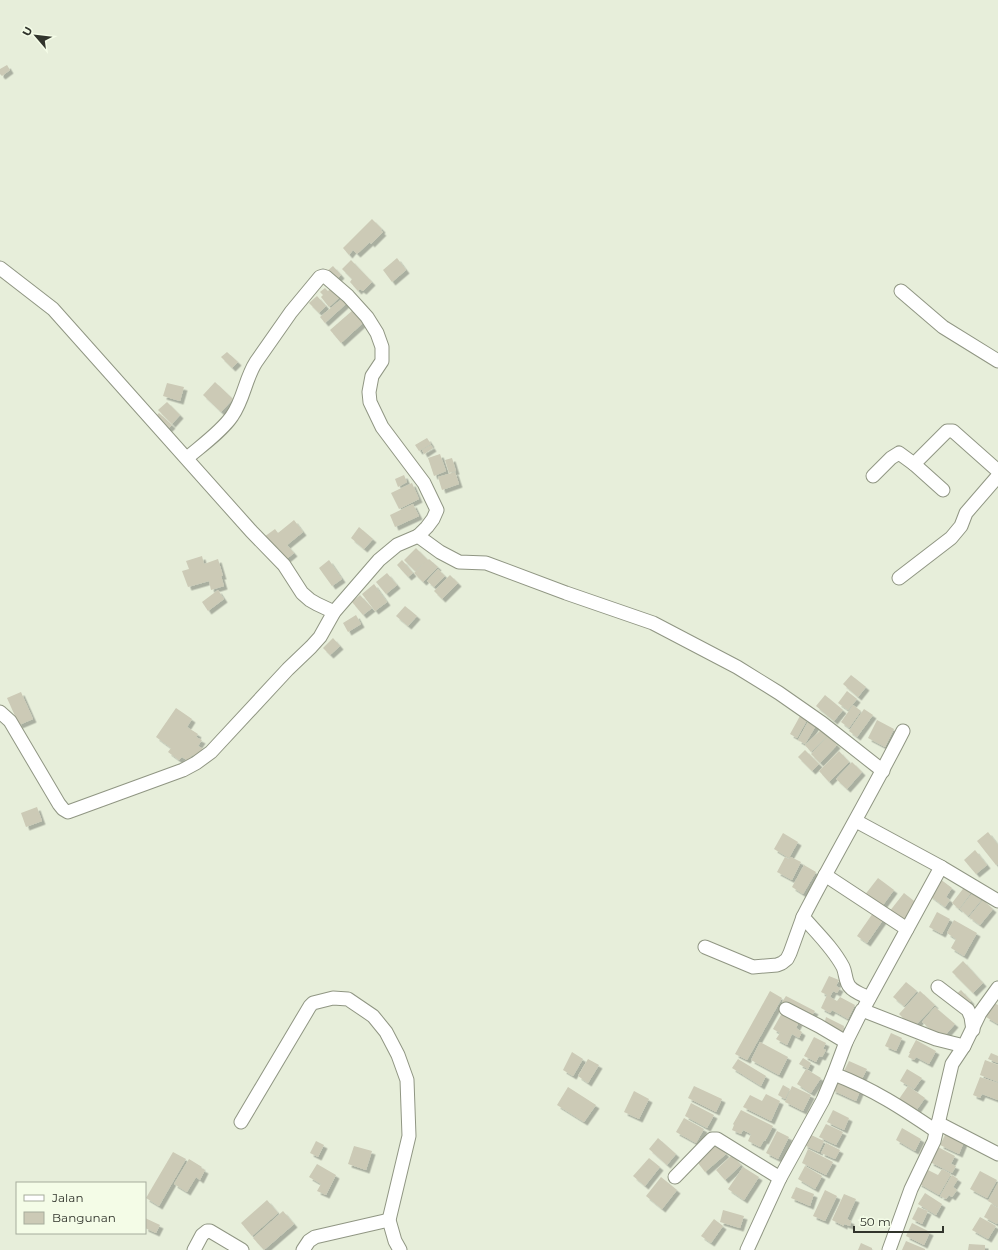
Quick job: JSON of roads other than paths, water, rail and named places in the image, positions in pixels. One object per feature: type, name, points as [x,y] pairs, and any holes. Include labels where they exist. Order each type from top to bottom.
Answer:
[{"type":"street","points":[[0,268],[53,309],[284,565],[302,593],[317,604],[334,612]]},
{"type":"street","points":[[0,712],[10,721],[59,804],[68,812],[182,770],[201,760],[211,752],[288,668],[320,637],[334,612],[379,560],[397,546],[418,536],[433,519],[437,510],[424,483],[382,427],[370,402],[369,392],[372,376],[382,361],[382,347],[377,333],[367,317],[348,296],[323,276],[320,277],[291,312],[256,362],[251,370],[244,393],[232,416],[187,458]]},
{"type":"street","points":[[901,291],[943,327],[998,361]]},
{"type":"street","points":[[914,464],[947,431],[950,430],[998,471]]},
{"type":"street","points":[[873,476],[891,458],[899,454],[914,464],[943,490]]},
{"type":"street","points":[[899,578],[951,538],[961,526],[966,513],[998,476]]},
{"type":"street","points":[[418,536],[440,552],[459,562],[486,563],[653,623],[737,668],[779,693],[822,723],[883,771]]},
{"type":"street","points":[[705,947],[753,968],[777,965],[787,959],[803,917],[883,771],[903,731]]},
{"type":"street","points":[[856,821],[941,867],[998,901]]},
{"type":"street","points":[[748,1250],[780,1178],[823,1100],[846,1042],[941,867]]},
{"type":"street","points":[[825,875],[907,929]]},
{"type":"street","points":[[803,917],[834,952],[844,968],[847,983],[850,988],[866,1004],[936,1039],[964,1046]]},
{"type":"street","points":[[938,987],[968,1010],[971,1017],[973,1030]]},
{"type":"street","points":[[889,1250],[910,1189],[934,1141],[952,1064],[964,1046],[985,1006],[998,988]]},
{"type":"street","points":[[241,1122],[313,1003],[333,998],[348,999],[362,1007],[373,1016],[386,1032],[398,1055],[407,1080],[409,1136],[389,1220],[395,1241],[400,1250]]},
{"type":"street","points":[[786,1009],[846,1042]]},
{"type":"street","points":[[834,1074],[873,1091],[937,1127],[998,1154]]},
{"type":"street","points":[[675,1177],[712,1139],[717,1139],[780,1178]]},
{"type":"street","points":[[303,1250],[309,1241],[315,1237],[389,1220]]},
{"type":"street","points":[[194,1250],[202,1235],[207,1231],[210,1231],[242,1250]]}]
